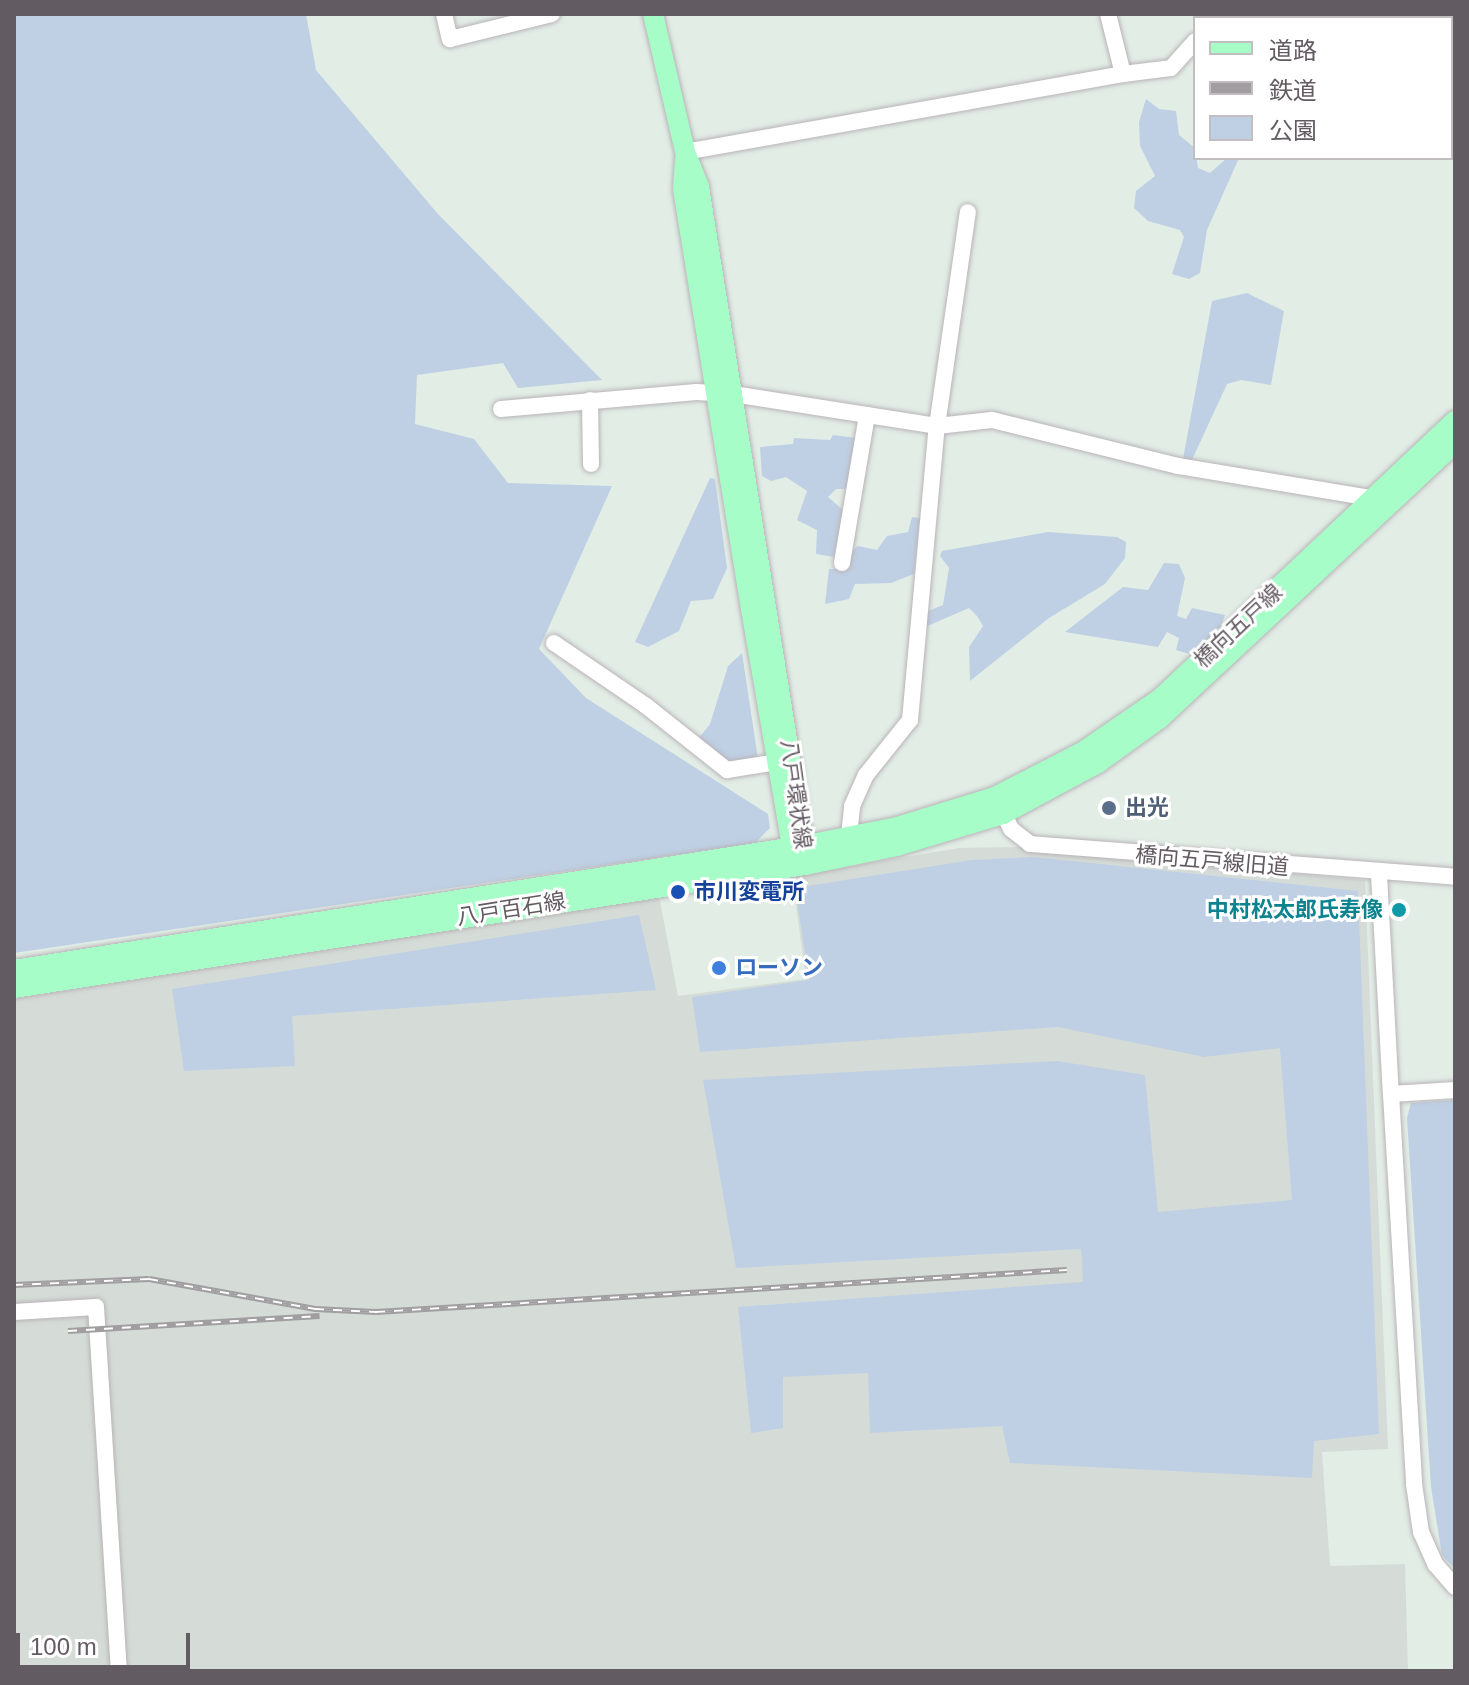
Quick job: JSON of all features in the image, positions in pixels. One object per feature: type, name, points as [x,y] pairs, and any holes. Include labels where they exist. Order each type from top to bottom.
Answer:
[{"type":"main road","name":"八戸環状線","points":[[653,14],[685,152],[683,189],[725,394],[801,852]]},
{"type":"main road","name":"八戸環状線","points":[[725,394],[778,762],[801,852]]},
{"type":"main road","name":"橋向五戸線","points":[[999,806],[1098,763],[1159,719],[1383,500],[1455,421]]},
{"type":"main road","name":"橋向五戸線","points":[[1383,500],[1455,443]]},
{"type":"main road","name":"八戸百石線","points":[[14,970],[801,852],[897,846],[999,806]]},
{"type":"main road","name":"八戸百石線","points":[[14,988],[801,852],[849,836],[999,806]]},
{"type":"street","points":[[444,14],[450,39],[552,14]]},
{"type":"street","points":[[1108,14],[1123,74]]},
{"type":"street","points":[[685,152],[1171,68],[1193,43]]},
{"type":"street","points":[[849,836],[852,806],[866,775],[910,720],[937,426],[968,212]]},
{"type":"street","points":[[501,409],[590,400],[725,394],[937,426],[992,420],[1178,466],[1383,500]]},
{"type":"street","points":[[590,400],[591,464]]},
{"type":"street","points":[[842,563],[867,415]]},
{"type":"street","points":[[554,643],[645,705],[727,770],[778,762]]},
{"type":"street","name":"橋向五戸線旧道","points":[[999,806],[1019,838],[1030,844],[1379,875],[1455,877]]},
{"type":"street","points":[[1379,875],[1414,1484],[1421,1532],[1436,1565],[1455,1587]]},
{"type":"street","points":[[1391,1094],[1455,1090]]},
{"type":"street","points":[[14,1312],[96,1307],[119,1671]]},
{"type":"shaded area","points":[[1017,847],[1365,880],[1388,1449],[1322,1452],[1330,1566],[1405,1564],[1408,1671],[14,1671],[14,999],[659,896],[678,996],[806,979],[792,876],[959,848]]},
{"type":"green space","points":[[14,14],[306,14],[316,70],[438,214],[602,380],[518,388],[503,363],[417,375],[415,424],[474,439],[508,483],[612,486],[539,649],[586,698],[768,814],[770,828],[755,843],[14,953]]},
{"type":"green space","points":[[1146,99],[1159,109],[1176,111],[1179,135],[1193,146],[1193,160],[1197,160],[1198,168],[1210,173],[1225,160],[1238,160],[1207,230],[1200,273],[1189,279],[1172,274],[1184,237],[1180,230],[1148,221],[1134,208],[1136,191],[1155,176],[1140,146],[1139,122]]},
{"type":"green space","points":[[1247,293],[1284,311],[1271,385],[1241,380],[1227,384],[1191,462],[1183,459],[1212,301]]},
{"type":"green space","points":[[833,435],[857,438],[847,489],[836,489],[828,497],[843,510],[834,557],[816,554],[817,530],[797,520],[807,491],[786,477],[771,481],[762,476],[760,447],[793,444],[794,438],[830,440]]},
{"type":"green space","points":[[710,478],[715,479],[727,568],[713,599],[691,601],[679,631],[648,647],[635,642]]},
{"type":"green space","points":[[912,517],[920,518],[914,574],[891,583],[855,584],[849,599],[825,604],[829,569],[844,569],[847,555],[858,546],[877,550],[887,536],[908,532]]},
{"type":"green space","points":[[1048,532],[1117,537],[1126,542],[1125,558],[1105,584],[1049,618],[970,681],[969,647],[983,626],[977,616],[969,608],[925,627],[926,612],[943,605],[949,568],[940,556],[942,551]]},
{"type":"green space","points":[[1164,563],[1179,564],[1185,578],[1177,616],[1186,619],[1192,608],[1225,615],[1221,626],[1193,655],[1176,650],[1179,638],[1167,632],[1158,647],[1065,632],[1123,587],[1148,590]]},
{"type":"green space","points":[[742,653],[758,759],[728,766],[699,738],[710,724],[728,666]]},
{"type":"green space","points":[[1034,857],[1358,891],[1379,1434],[1314,1441],[1312,1478],[1010,1463],[1002,1426],[870,1433],[868,1373],[783,1377],[783,1428],[751,1433],[738,1307],[1083,1282],[1081,1249],[736,1268],[703,1080],[1057,1061],[1145,1075],[1158,1212],[1292,1200],[1280,1048],[1204,1057],[1058,1027],[700,1052],[692,997],[809,980],[795,888],[972,860]]},
{"type":"green space","points":[[639,915],[656,990],[292,1016],[295,1066],[184,1071],[172,989]]},
{"type":"green space","points":[[1455,1100],[1455,1569],[1442,1555],[1431,1487],[1407,1118],[1411,1103]]},
{"type":"railway","points":[[14,1285],[149,1279],[315,1309],[376,1312],[1067,1270]]},
{"type":"railway","points":[[68,1331],[320,1316]]},
{"type":"place","name":"出光","points":[[1109,808]]},
{"type":"place","name":"市川変電所","points":[[678,892]]},
{"type":"place","name":"中村松太郎氏寿像","points":[[1399,910]]},
{"type":"place","name":"ローソン","points":[[719,968]]}]
